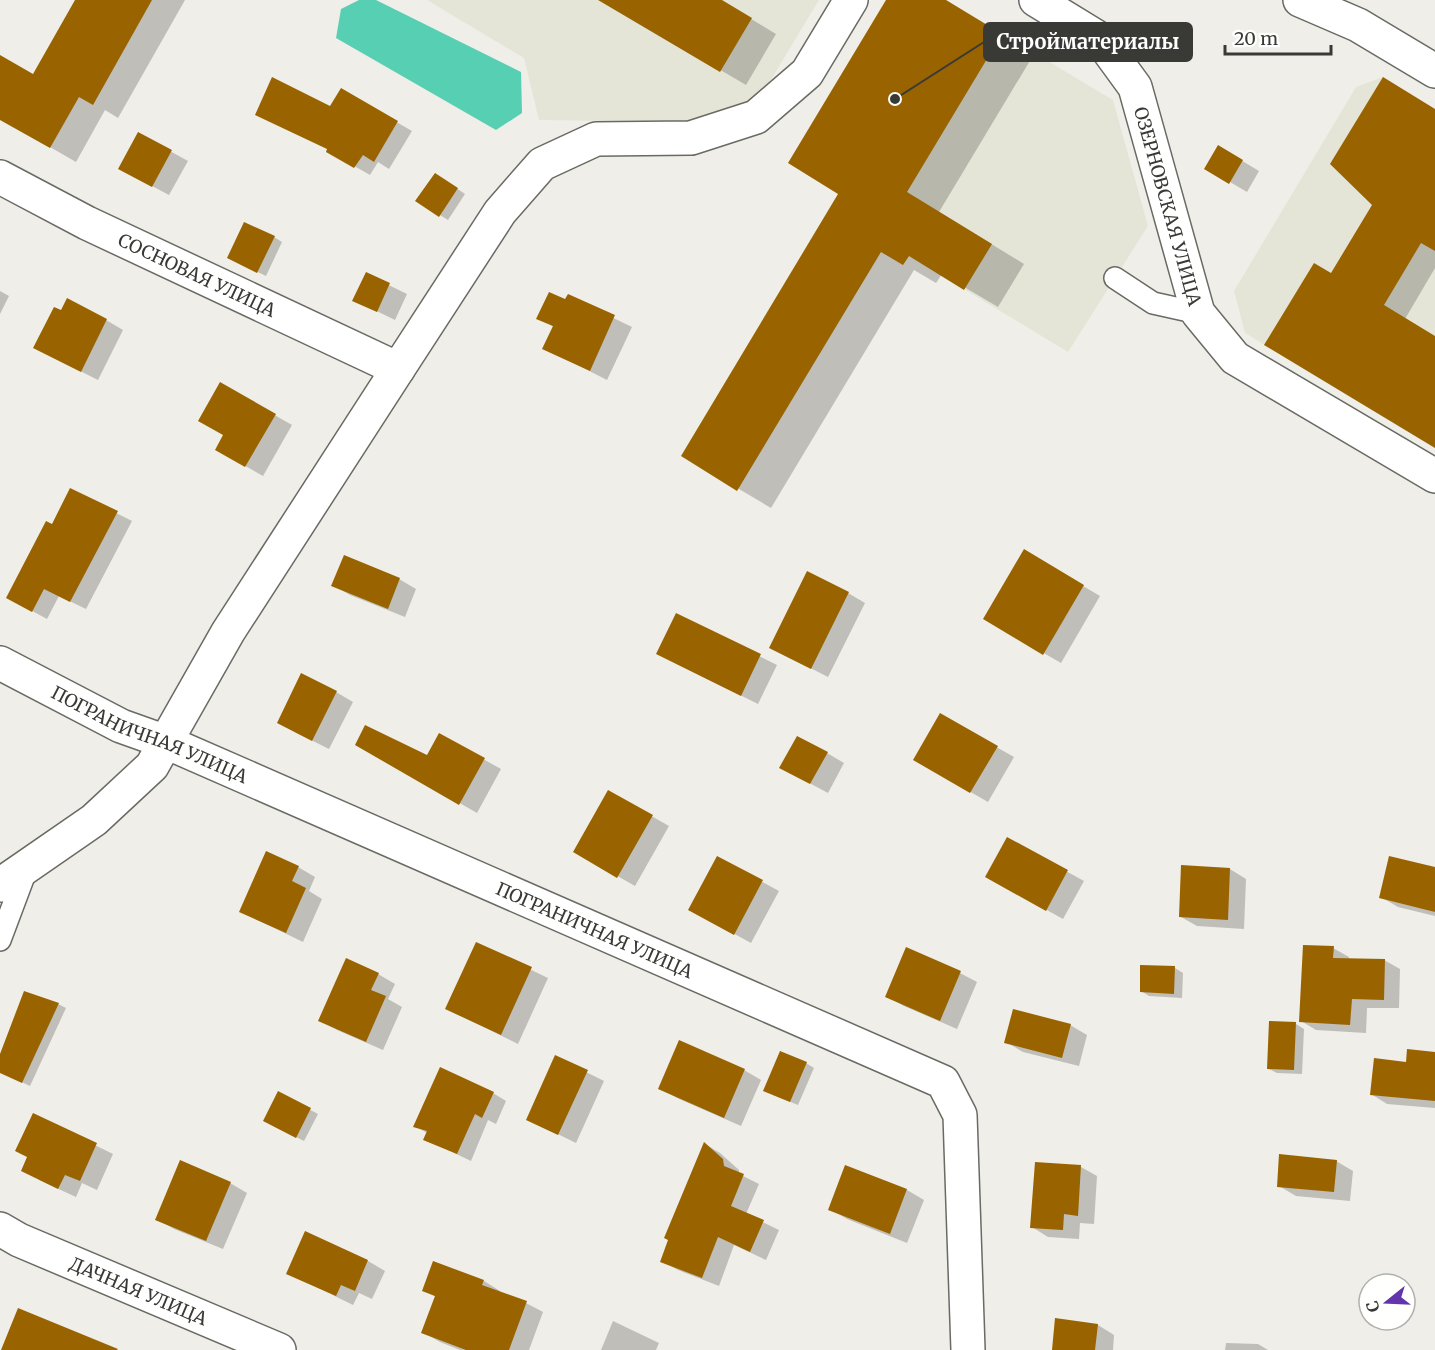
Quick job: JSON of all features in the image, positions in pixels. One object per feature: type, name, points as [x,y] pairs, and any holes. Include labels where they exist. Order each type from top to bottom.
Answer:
[{"type":"street","points":[[0,885],[94,820],[152,766],[228,632],[398,369],[500,212],[542,164],[596,139],[691,138],[756,117],[807,74],[851,0]]},
{"type":"street","name":"ОЗЕРНОВСКАЯ УЛИЦА","points":[[1036,0],[1100,39],[1135,87],[1198,313],[1235,358],[1435,476]]},
{"type":"street","points":[[1300,0],[1358,25],[1435,71]]},
{"type":"street","name":"СОСНОВАЯ УЛИЦА","points":[[0,177],[87,223],[398,369]]},
{"type":"street","name":"ПОГРАНИЧНАЯ УЛИЦА","points":[[0,663],[121,726],[166,742],[943,1082],[960,1114],[968,1350]]},
{"type":"street","name":"ДАЧНАЯ УЛИЦА","points":[[0,1229],[19,1240],[279,1350]]},
{"type":"lane","points":[[1115,278],[1154,303],[1198,313]]},
{"type":"lane","points":[[0,940],[28,866]]},
{"type":"shaded area","points":[[359,0],[376,0],[521,72],[522,113],[496,130],[336,38],[341,9]]},
{"type":"shaded area","points":[[427,0],[819,0],[769,83],[746,103],[688,122],[539,120],[524,58]]},
{"type":"shaded area","points":[[886,0],[946,0],[1113,100],[1148,226],[1068,352],[909,256],[903,265],[828,220],[842,196],[788,163]]},
{"type":"shaded area","points":[[1383,77],[1435,109],[1435,448],[1245,333],[1234,291],[1356,87]]},
{"type":"building","points":[[75,0],[152,0],[93,105],[79,97],[50,148],[0,120],[0,55],[33,74]]},
{"type":"building","points":[[598,0],[722,0],[752,18],[720,72]]},
{"type":"building","points":[[886,0],[946,0],[1002,34],[907,192],[992,244],[964,290],[909,256],[903,265],[881,252],[737,491],[681,456],[838,194],[788,163]]},
{"type":"building","points":[[272,77],[330,106],[341,88],[398,121],[374,162],[363,155],[354,168],[326,152],[327,149],[255,115]]},
{"type":"building","points":[[1383,77],[1435,109],[1435,251],[1421,243],[1384,305],[1435,336],[1435,448],[1264,345],[1314,263],[1331,273],[1372,205],[1330,164]]},
{"type":"building","points":[[138,132],[172,150],[152,187],[118,169]]},
{"type":"building","points":[[1218,145],[1243,160],[1229,184],[1204,169]]},
{"type":"building","points":[[435,173],[458,188],[439,217],[415,201]]},
{"type":"building","points":[[244,222],[275,236],[257,273],[227,258]]},
{"type":"building","points":[[366,272],[390,283],[377,312],[352,301]]},
{"type":"building","points":[[549,292],[565,299],[568,294],[615,315],[590,371],[542,349],[553,326],[536,319]]},
{"type":"building","points":[[67,298],[107,319],[81,372],[33,348],[54,307],[61,310]]},
{"type":"building","points":[[220,382],[276,414],[245,467],[215,450],[223,435],[198,421]]},
{"type":"building","points":[[70,488],[118,511],[70,602],[44,589],[32,612],[6,598],[46,521],[52,524]]},
{"type":"building","points":[[1024,549],[1084,585],[1043,655],[983,619]]},
{"type":"building","points":[[344,555],[400,578],[388,609],[331,586]]},
{"type":"building","points":[[807,571],[849,592],[811,669],[769,648]]},
{"type":"building","points":[[676,613],[761,654],[741,696],[656,654]]},
{"type":"building","points":[[301,673],[337,691],[312,741],[277,723]]},
{"type":"building","points":[[940,713],[998,746],[970,793],[913,760]]},
{"type":"building","points":[[365,725],[427,755],[439,733],[485,758],[459,805],[355,745]]},
{"type":"building","points":[[797,736],[828,752],[810,784],[779,768]]},
{"type":"building","points":[[608,790],[653,815],[617,878],[573,852]]},
{"type":"building","points":[[1007,837],[1068,870],[1046,911],[985,877]]},
{"type":"building","points":[[266,851],[299,866],[292,881],[306,888],[286,933],[239,912]]},
{"type":"building","points":[[717,856],[763,880],[734,935],[688,910]]},
{"type":"building","points":[[1389,856],[1435,867],[1435,912],[1379,898]]},
{"type":"building","points":[[1181,865],[1230,868],[1228,920],[1179,917]]},
{"type":"building","points":[[476,942],[532,967],[501,1035],[445,1009]]},
{"type":"building","points":[[1303,945],[1334,946],[1333,958],[1385,959],[1384,1000],[1352,999],[1350,1025],[1299,1022]]},
{"type":"building","points":[[906,947],[961,971],[940,1021],[885,997]]},
{"type":"building","points":[[346,958],[379,973],[371,990],[386,996],[366,1042],[318,1021]]},
{"type":"building","points":[[1140,965],[1175,966],[1174,994],[1140,992]]},
{"type":"building","points":[[24,991],[59,1003],[22,1083],[0,1073],[0,1054]]},
{"type":"building","points":[[1013,1009],[1071,1024],[1062,1058],[1004,1043]]},
{"type":"building","points":[[1269,1021],[1296,1022],[1294,1070],[1267,1069]]},
{"type":"building","points":[[679,1040],[745,1069],[724,1118],[658,1089]]},
{"type":"building","points":[[1407,1049],[1435,1052],[1435,1101],[1370,1095],[1374,1058],[1406,1062]]},
{"type":"building","points":[[780,1051],[807,1062],[790,1102],[763,1091]]},
{"type":"building","points":[[555,1055],[588,1070],[558,1135],[526,1120]]},
{"type":"building","points":[[440,1067],[494,1092],[482,1118],[475,1114],[457,1154],[423,1140],[427,1131],[413,1127]]},
{"type":"building","points":[[278,1091],[311,1108],[296,1138],[263,1121]]},
{"type":"building","points":[[33,1113],[97,1143],[80,1181],[65,1175],[58,1189],[21,1171],[27,1157],[15,1151]]},
{"type":"building","points":[[704,1142],[723,1159],[724,1166],[744,1174],[731,1206],[764,1220],[750,1252],[718,1237],[702,1278],[660,1262],[668,1240],[664,1238]]},
{"type":"building","points":[[1279,1154],[1337,1160],[1334,1192],[1277,1187]]},
{"type":"building","points":[[180,1160],[231,1182],[206,1241],[155,1220]]},
{"type":"building","points":[[1035,1162],[1081,1165],[1078,1216],[1064,1214],[1063,1230],[1030,1228]]},
{"type":"building","points":[[845,1165],[907,1189],[890,1234],[828,1210]]},
{"type":"building","points":[[305,1231],[368,1260],[355,1291],[341,1285],[336,1296],[286,1274]]},
{"type":"building","points":[[433,1261],[484,1280],[482,1285],[527,1301],[509,1350],[466,1350],[421,1333],[435,1296],[422,1291]]},
{"type":"building","points":[[18,1308],[118,1349],[1,1350]]},
{"type":"building","points":[[1055,1318],[1098,1324],[1095,1350],[1052,1350]]},
{"type":"place","name":"Стройматериалы","points":[[895,99]]}]
